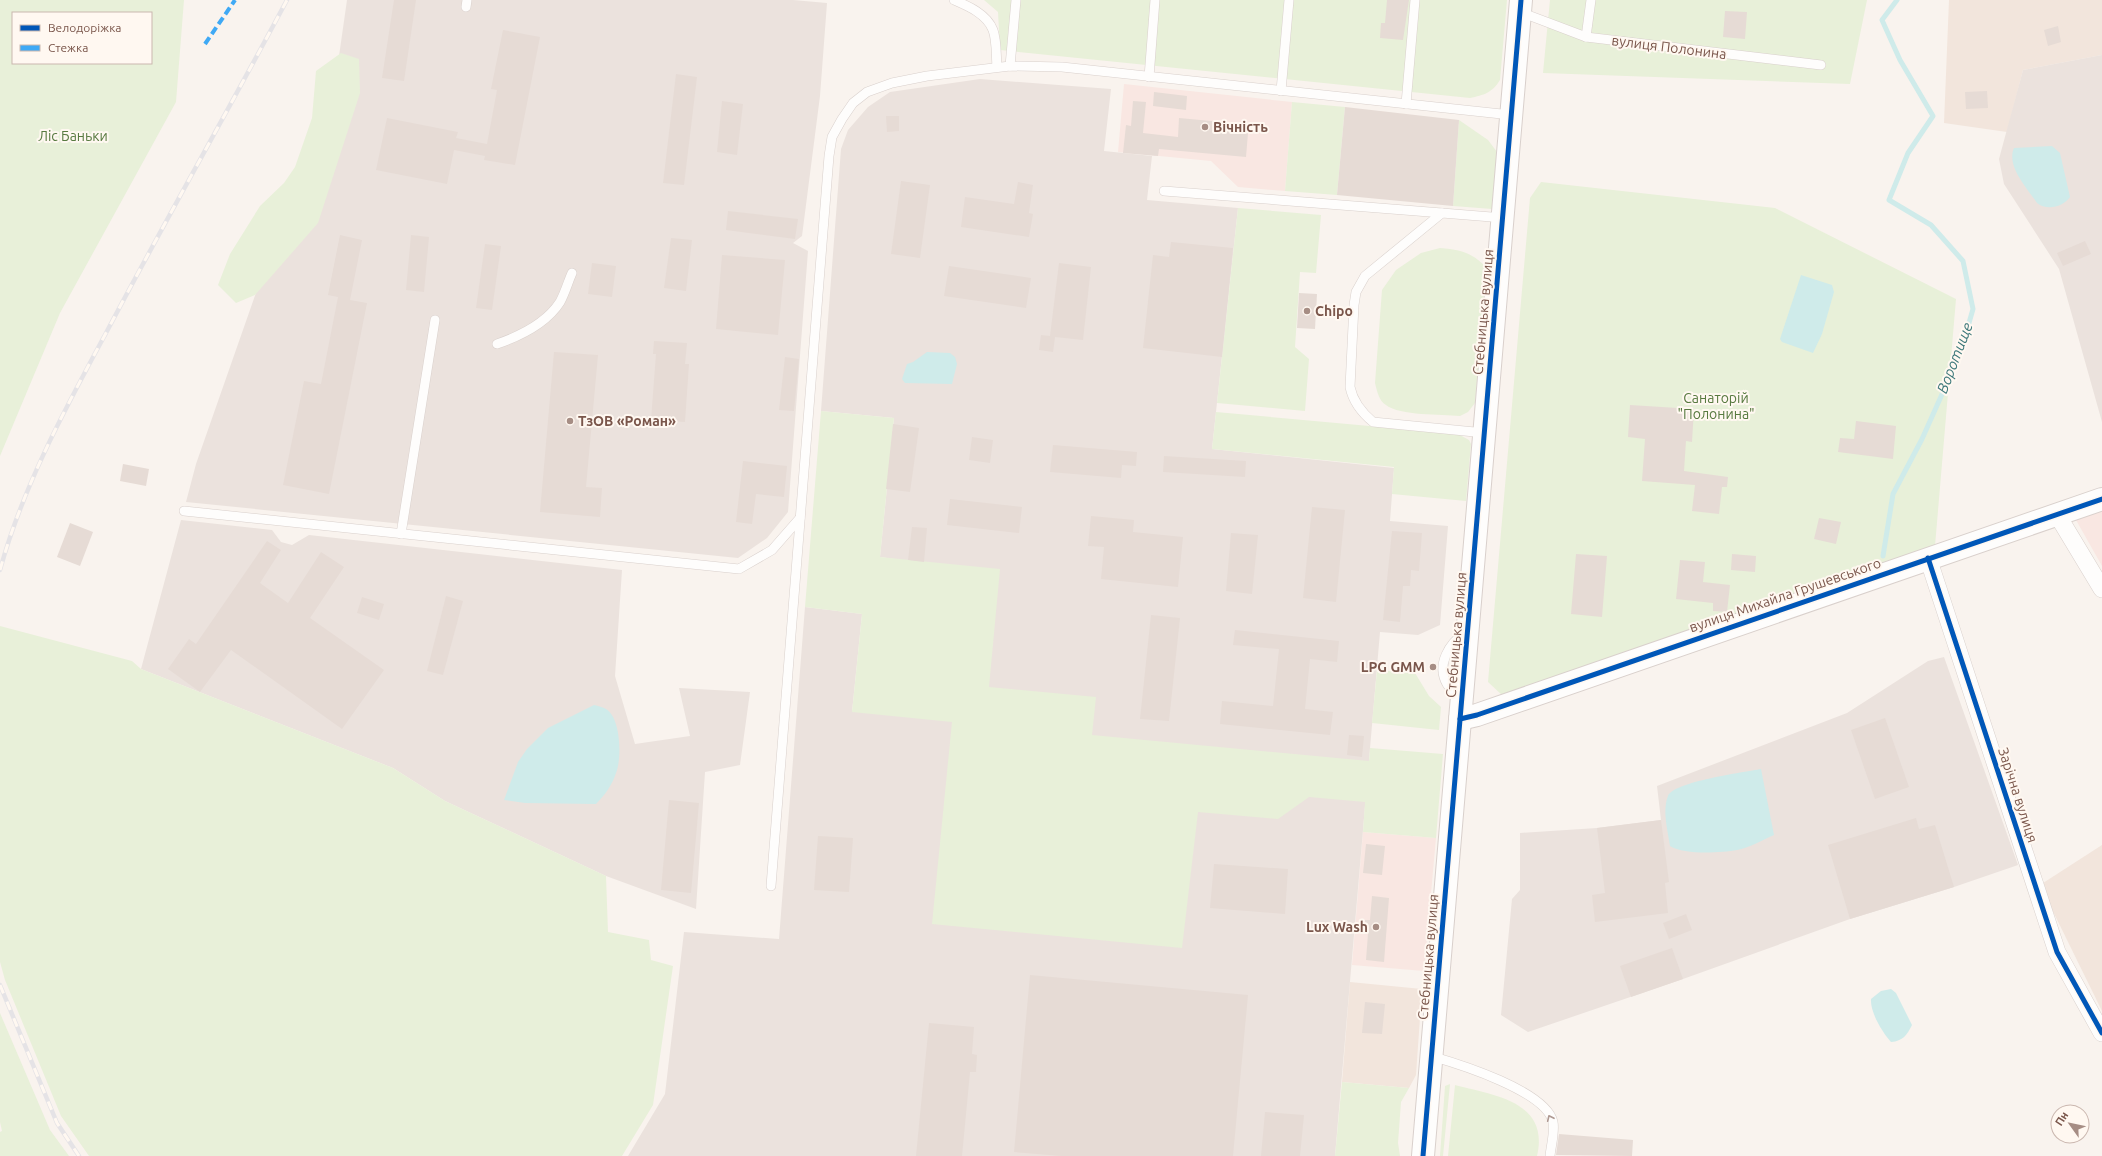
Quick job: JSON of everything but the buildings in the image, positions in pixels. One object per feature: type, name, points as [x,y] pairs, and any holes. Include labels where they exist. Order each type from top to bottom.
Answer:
[{"type":"street","name":"Стебницька вулиця","points":[[1423,1156],[1431,1056],[1467,711],[1468,631],[1521,6]]},
{"type":"street","name":"вулиця Михайла Грушевського","points":[[1467,711],[2058,516],[2102,499]]},
{"type":"street","points":[[2058,516],[2102,589]]},
{"type":"street","name":"Зарічна вулиця","points":[[1928,558],[2057,952],[2102,1033]]},
{"type":"lane","points":[[954,0],[970,6],[982,15],[993,29],[997,67]]},
{"type":"lane","points":[[1010,66],[1016,0]]},
{"type":"lane","points":[[1149,74],[1155,0]]},
{"type":"lane","points":[[1282,88],[1289,0]]},
{"type":"lane","points":[[1407,101],[1415,0]]},
{"type":"lane","points":[[1586,37],[1591,0]]},
{"type":"lane","name":"вулиця Полонина","points":[[1521,6],[1586,37],[1821,65]]},
{"type":"lane","points":[[771,886],[829,156],[832,137],[853,103],[867,92],[892,83],[927,76],[1010,66],[1062,67],[1149,74],[1407,101],[1512,115]]},
{"type":"lane","points":[[1164,191],[1504,218]]},
{"type":"lane","points":[[1442,213],[1365,276],[1359,283],[1354,305],[1350,387],[1352,394],[1363,413],[1373,422],[1485,433]]},
{"type":"lane","points":[[497,344],[514,338],[531,329],[545,318],[559,302],[572,273]]},
{"type":"lane","points":[[401,534],[435,320]]},
{"type":"lane","points":[[184,511],[739,569],[772,550],[800,518]]},
{"type":"lane","points":[[1431,1056],[1486,1074],[1536,1100],[1546,1110],[1553,1122],[1550,1156]]},
{"type":"shaded area","points":[[347,0],[793,0],[827,3],[820,96],[802,236],[793,243],[808,251],[788,512],[767,538],[738,558],[186,502],[196,464],[298,173],[337,70]]},
{"type":"shaded area","points":[[1949,0],[2102,0],[2102,55],[2023,70],[2007,132],[1944,123]]},
{"type":"shaded area","points":[[2102,55],[2102,422],[2059,269],[2004,184],[1999,159],[2023,70]]},
{"type":"shaded area","points":[[980,79],[1111,89],[1104,151],[1152,156],[1147,200],[1238,208],[1212,449],[1394,468],[1390,521],[1448,526],[1440,625],[1418,635],[1380,632],[1335,1156],[628,1156],[665,1094],[684,932],[779,939],[805,607],[862,614],[852,712],[908,561],[880,557],[894,418],[821,411],[841,149],[848,130],[868,107],[890,92]]},
{"type":"shaded area","name":"Вічність","points":[[1124,84],[1292,102],[1285,191],[1238,187],[1211,161],[1118,152]]},
{"type":"shaded area","points":[[2102,510],[2102,566],[2076,520]]},
{"type":"shaded area","points":[[181,520],[272,530],[281,542],[292,545],[309,535],[622,570],[615,676],[635,744],[690,736],[679,688],[750,692],[740,765],[705,772],[696,909],[606,876],[445,801],[393,768],[141,669]]},
{"type":"shaded area","points":[[1944,657],[2018,865],[1954,887],[1850,919],[1683,979],[1528,1032],[1501,1015],[1512,899],[1520,890],[1520,833],[1597,828],[1661,820],[1657,786],[1847,713],[1928,661]]},
{"type":"shaded area","points":[[1363,832],[1436,838],[1424,971],[1352,965]]},
{"type":"shaded area","points":[[2102,845],[2102,1011],[2040,885]]},
{"type":"shaded area","points":[[1350,982],[1422,989],[1416,1075],[1409,1088],[1342,1082]]},
{"type":"green space","name":"Ліс Баньки","points":[[0,0],[184,0],[176,102],[60,313],[0,456]]},
{"type":"green space","points":[[984,0],[1507,0],[1500,80],[1491,91],[1470,98],[1000,50],[998,12]]},
{"type":"green space","points":[[1550,0],[1867,0],[1850,84],[1543,73]]},
{"type":"green space","points":[[341,53],[359,59],[360,93],[318,223],[255,295],[236,303],[218,285],[230,254],[260,206],[284,183],[295,167],[312,118],[316,71]]},
{"type":"green space","points":[[1292,102],[1345,107],[1337,195],[1285,191]]},
{"type":"green space","points":[[1459,120],[1488,140],[1497,152],[1492,209],[1453,206]]},
{"type":"green space","name":"Санаторій \"Полонина\"","points":[[1541,182],[1775,208],[1956,299],[1935,546],[1503,696],[1488,682],[1530,198]]},
{"type":"green space","points":[[1238,208],[1321,215],[1316,273],[1300,272],[1295,347],[1309,359],[1305,411],[1217,403]]},
{"type":"green space","points":[[1440,248],[1460,251],[1471,255],[1487,268],[1475,403],[1468,412],[1460,416],[1411,413],[1392,409],[1382,401],[1375,383],[1382,290],[1396,270],[1421,253]]},
{"type":"green space","points":[[821,411],[894,418],[880,557],[1000,569],[989,687],[1096,697],[1092,735],[1369,761],[1370,748],[1443,754],[1436,838],[1363,832],[1365,802],[1309,797],[1278,819],[1198,812],[1182,948],[932,924],[952,722],[852,712],[862,614],[805,607]]},
{"type":"green space","points":[[1216,412],[1458,434],[1469,440],[1471,444],[1466,501],[1392,494],[1394,467],[1212,449]]},
{"type":"green space","points":[[0,626],[132,661],[141,669],[393,768],[445,801],[606,876],[608,932],[649,940],[651,960],[673,966],[653,1105],[622,1156],[89,1156],[61,1116],[5,980],[0,962]]},
{"type":"green space","points":[[1377,670],[1415,673],[1429,696],[1441,707],[1439,730],[1372,723]]},
{"type":"green space","points":[[0,1013],[50,1130],[69,1156],[0,1156],[0,1132],[2,1131],[0,1122]]},
{"type":"green space","points":[[1342,1082],[1409,1088],[1401,1102],[1398,1143],[1400,1156],[1335,1156]]},
{"type":"green space","points":[[1450,1084],[1443,1156],[1440,1156],[1445,1086]]},
{"type":"green space","points":[[1455,1085],[1501,1097],[1527,1112],[1535,1123],[1539,1138],[1537,1156],[1448,1156]]},
{"type":"water","points":[[2052,146],[2060,153],[2070,197],[2055,207],[2045,207],[2037,203],[2019,177],[2015,169],[2012,155],[2014,148]]},
{"type":"water","points":[[1801,275],[1832,285],[1834,292],[1822,334],[1813,353],[1782,342],[1780,339]]},
{"type":"water","points":[[927,352],[950,353],[955,357],[957,364],[952,384],[905,383],[902,379],[907,364],[913,362]]},
{"type":"water","points":[[594,705],[605,708],[611,714],[615,721],[619,739],[618,766],[608,790],[599,801],[596,804],[525,803],[504,800],[518,762],[527,749],[548,728]]},
{"type":"water","points":[[1761,769],[1774,835],[1746,848],[1730,851],[1693,852],[1676,849],[1670,846],[1666,821],[1666,802],[1668,796],[1673,791],[1682,786],[1710,778]]},
{"type":"water","points":[[1891,989],[1896,993],[1912,1025],[1904,1037],[1891,1042],[1877,1022],[1872,1010],[1871,999],[1881,991]]},
{"type":"waterway","name":"Воротище","points":[[1883,556],[1893,494],[1922,439],[1960,354],[1973,309],[1963,261],[1931,225],[1889,200],[1908,153],[1933,116],[1900,60],[1882,20],[1897,0]]},
{"type":"railway","points":[[0,570],[20,508],[46,448],[75,390],[287,0]]},
{"type":"railway","points":[[0,985],[57,1123],[79,1156]]},
{"type":"marked path","points":[[205,44],[235,0]]},
{"type":"cycle path","points":[[1423,1156],[1521,0]]},
{"type":"cycle path","points":[[1460,719],[1477,715],[2102,499]]},
{"type":"cycle path","points":[[1928,558],[2057,952],[2102,1033]]},
{"type":"place","name":"Вічність","points":[[1205,127]]},
{"type":"place","name":"Chipo","points":[[1307,311]]},
{"type":"place","name":"ТзОВ «Роман»","points":[[570,421]]},
{"type":"place","name":"LPG GMM","points":[[1433,667]]},
{"type":"place","name":"Lux Wash","points":[[1376,927]]}]
